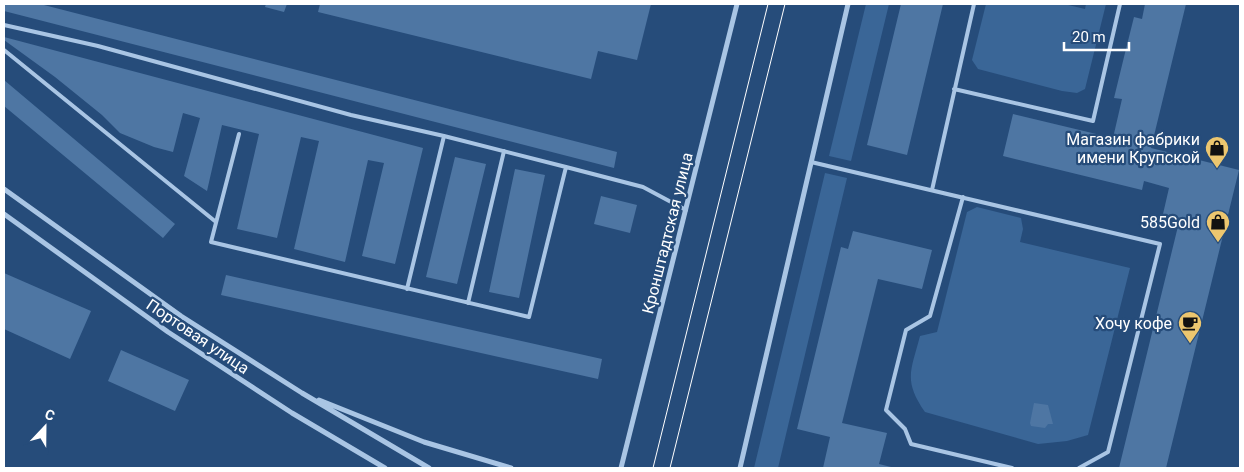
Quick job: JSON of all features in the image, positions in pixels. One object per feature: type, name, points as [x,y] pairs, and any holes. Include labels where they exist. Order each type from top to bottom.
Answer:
[{"type":"street","name":"Кронштадтская улица","points":[[622,468],[737,4]]},
{"type":"street","points":[[740,468],[848,4]]},
{"type":"street","name":"Портовая улица","points":[[4,189],[181,316],[302,393],[429,468]]},
{"type":"street","name":"Портовая улица","points":[[4,214],[168,332],[292,413],[385,468]]},
{"type":"street","name":"Портовая улица","points":[[302,393],[424,442],[511,468]]},
{"type":"lane","points":[[932,190],[974,4]]},
{"type":"lane","points":[[954,89],[1093,121],[1120,4]]},
{"type":"lane","points":[[4,25],[98,46],[351,115],[444,136],[643,187],[686,210]]},
{"type":"lane","points":[[4,50],[216,222]]},
{"type":"lane","points":[[239,134],[211,242],[529,317],[566,168]]},
{"type":"lane","points":[[407,289],[444,136]]},
{"type":"lane","points":[[468,303],[504,151]]},
{"type":"lane","points":[[811,162],[1160,244],[1108,452],[1079,468]]},
{"type":"lane","points":[[963,198],[930,316],[906,330],[886,410],[904,429],[912,444],[1012,468]]},
{"type":"shaded area","points":[[866,4],[889,4],[851,161],[829,156]]},
{"type":"shaded area","points":[[986,4],[1064,4],[1085,9],[1086,4],[1106,4],[1085,89],[1077,93],[1062,91],[978,69],[972,60]]},
{"type":"shaded area","points":[[825,173],[847,178],[778,468],[754,468]]},
{"type":"shaded area","points":[[977,207],[1021,218],[1023,229],[1020,242],[1130,268],[1088,435],[1067,441],[1038,444],[925,412],[918,401],[911,383],[911,375],[920,336],[937,332],[967,212]]},
{"type":"building","points":[[4,4],[40,4],[617,152],[614,168],[4,11]]},
{"type":"building","points":[[266,4],[287,4],[284,12],[265,7]]},
{"type":"building","points":[[320,4],[651,4],[637,60],[598,51],[591,79],[318,12]]},
{"type":"building","points":[[901,4],[943,4],[907,155],[867,145]]},
{"type":"building","points":[[1145,4],[1186,4],[1151,148],[1239,170],[1166,468],[1119,468],[1180,218],[1163,214],[1169,188],[1144,181],[1142,190],[1003,156],[1013,114],[1113,138],[1122,99],[1114,98],[1134,17],[1142,19]]},
{"type":"building","points":[[4,37],[423,148],[395,264],[362,256],[384,163],[368,160],[345,262],[294,249],[319,141],[301,137],[277,238],[237,229],[259,134],[222,125],[207,191],[184,176],[200,118],[183,113],[173,152],[154,147],[120,133],[102,115],[55,77],[4,40]]},
{"type":"building","points":[[4,80],[175,224],[163,238],[4,106]]},
{"type":"building","points":[[455,157],[486,164],[457,284],[426,277]]},
{"type":"building","points":[[515,169],[545,175],[519,298],[489,292]]},
{"type":"building","points":[[601,196],[637,205],[630,233],[594,224]]},
{"type":"building","points":[[853,231],[932,250],[922,289],[878,279],[842,423],[887,433],[879,464],[895,468],[823,468],[830,437],[797,429],[841,247],[848,249]]},
{"type":"building","points":[[4,273],[91,311],[70,359],[4,329]]},
{"type":"building","points":[[226,275],[602,359],[598,379],[221,295]]},
{"type":"building","points":[[121,350],[189,380],[175,411],[108,381]]},
{"type":"building","points":[[1034,403],[1048,405],[1053,424],[1048,424],[1045,428],[1031,426]]},
{"type":"tram line","points":[[653,468],[768,4]]},
{"type":"tram line","points":[[670,468],[785,4]]},
{"type":"place","name":"Магазин фабрики имени Крупской","points":[[1217,169]]},
{"type":"place","name":"585Gold","points":[[1218,243]]},
{"type":"place","name":"Хочу кофе","points":[[1190,344]]}]
